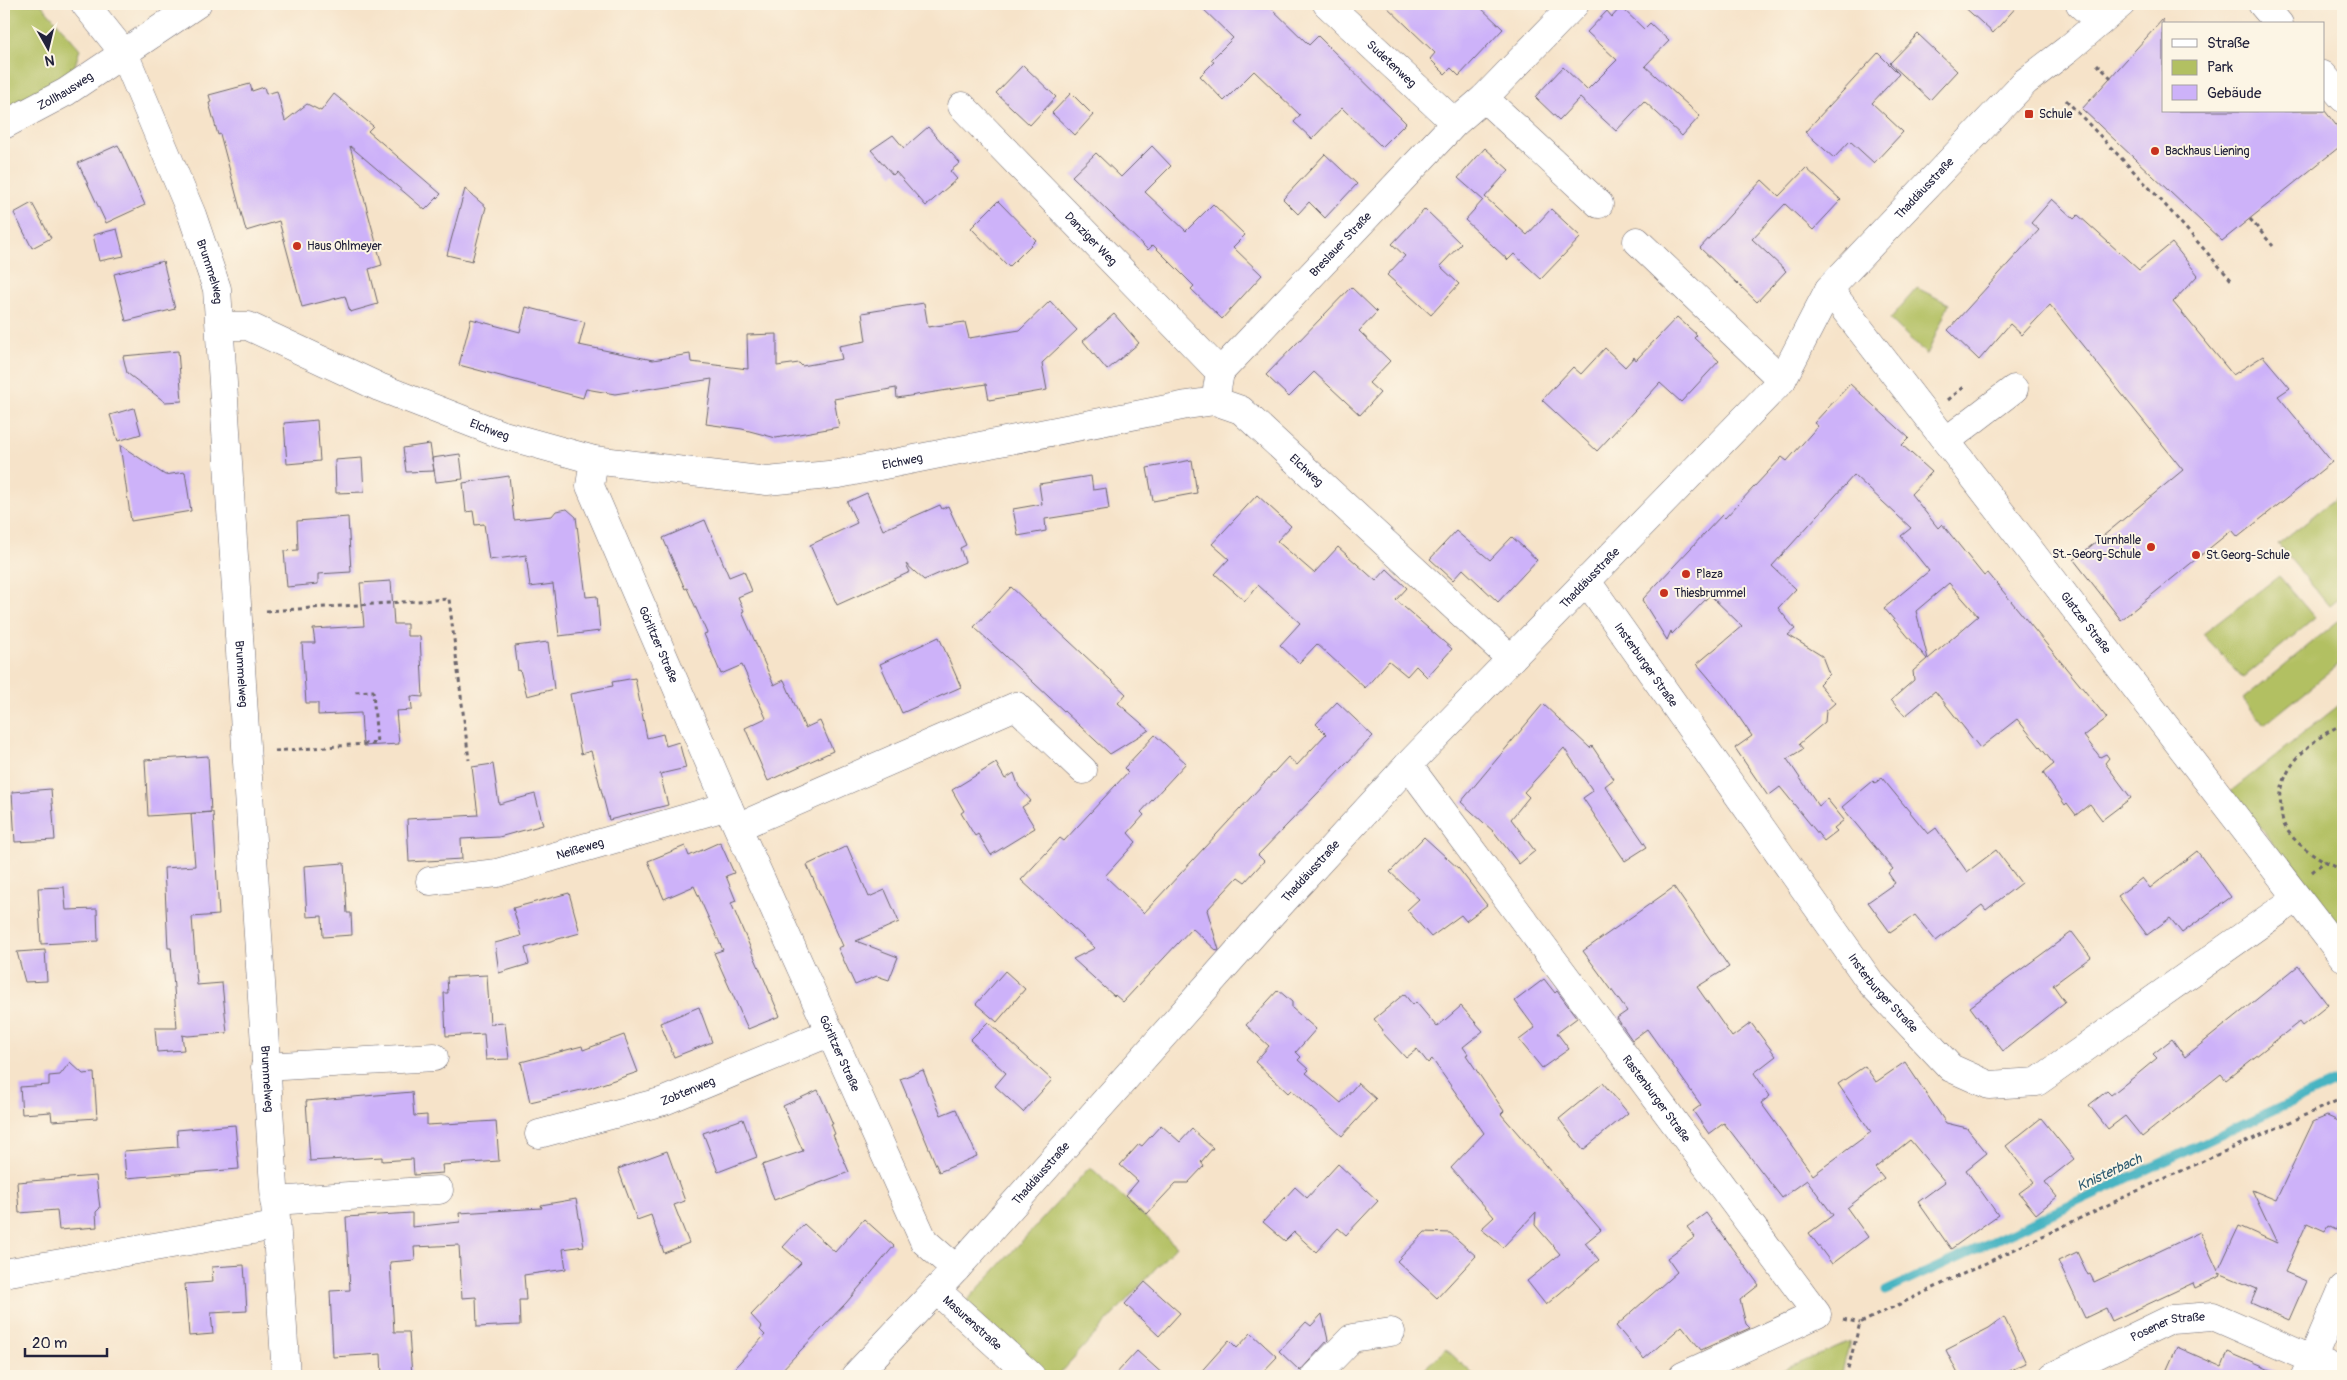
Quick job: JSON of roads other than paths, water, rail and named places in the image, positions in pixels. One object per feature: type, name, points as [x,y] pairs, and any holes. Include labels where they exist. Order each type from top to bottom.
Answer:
[{"type":"street","name":"Brummelweg","points":[[85,4],[124,53],[192,215],[216,289],[220,326],[274,1214],[286,1376]]},
{"type":"street","name":"Zollhausweg","points":[[4,125],[66,92],[197,4]]},
{"type":"street","name":"Sudetenweg","points":[[1327,4],[1455,123]]},
{"type":"street","name":"Breslauer Straße","points":[[1220,372],[1455,123],[1484,98],[1576,4]]},
{"type":"street","points":[[2080,4],[2100,22]]},
{"type":"street","name":"Thaddäusstraße","points":[[855,1376],[956,1269],[1264,922],[1408,765],[1782,380],[1829,289],[2025,82],[2068,49],[2121,4]]},
{"type":"street","points":[[2262,4],[2277,22]]},
{"type":"street","points":[[2324,76],[2343,98]]},
{"type":"street","points":[[1484,98],[1599,204]]},
{"type":"street","name":"Danziger Weg","points":[[962,106],[1220,372]]},
{"type":"street","points":[[1637,241],[1782,380]]},
{"type":"street","name":"Glatzer Straße","points":[[1829,289],[2343,957]]},
{"type":"street","name":"Elchweg","points":[[220,326],[248,326],[379,387],[500,434],[594,460],[767,481],[839,474],[1187,404],[1215,402],[1241,410],[1510,658]]},
{"type":"street","points":[[1215,402],[1220,372]]},
{"type":"street","points":[[1946,441],[2014,389]]},
{"type":"street","name":"Görlitzer Straße","points":[[594,460],[590,486],[733,816],[924,1241],[956,1269]]},
{"type":"street","name":"Insterburger Straße","points":[[1586,580],[1871,983],[1951,1068],[1989,1085],[2038,1082],[2297,898]]},
{"type":"street","points":[[733,816],[1016,706],[1083,770]]},
{"type":"street","name":"Rastenburger Straße","points":[[1408,765],[1817,1314],[1682,1376]]},
{"type":"street","name":"Neißeweg","points":[[430,881],[497,873],[733,816]]},
{"type":"street","name":"Zobtenweg","points":[[539,1134],[664,1100],[831,1032]]},
{"type":"street","points":[[265,1067],[434,1057]]},
{"type":"street","points":[[4,1273],[274,1214],[439,1190]]},
{"type":"street","points":[[2309,1368],[2343,1288]]},
{"type":"street","name":"Masurenstraße","points":[[936,1290],[1030,1376]]},
{"type":"street","name":"Posener Straße","points":[[2053,1376],[2171,1319],[2212,1316],[2309,1368],[2343,1373]]},
{"type":"street","points":[[1314,1376],[1352,1338],[1391,1332]]},
{"type":"waterway","name":"Knisterbach","points":[[1886,1291],[2343,1078]]},
{"type":"place","name":"Schule","points":[[2029,114]]},
{"type":"place","name":"Backhaus Liening","points":[[2155,151]]},
{"type":"place","name":"Haus Ohlmeyer","points":[[297,246]]},
{"type":"place","name":"Turnhalle St.-Georg-Schule","points":[[2151,547]]},
{"type":"place","name":"St.Georg-Schule","points":[[2196,555]]},
{"type":"place","name":"Plaza","points":[[1686,574]]},
{"type":"place","name":"Thiesbrummel","points":[[1664,593]]}]
